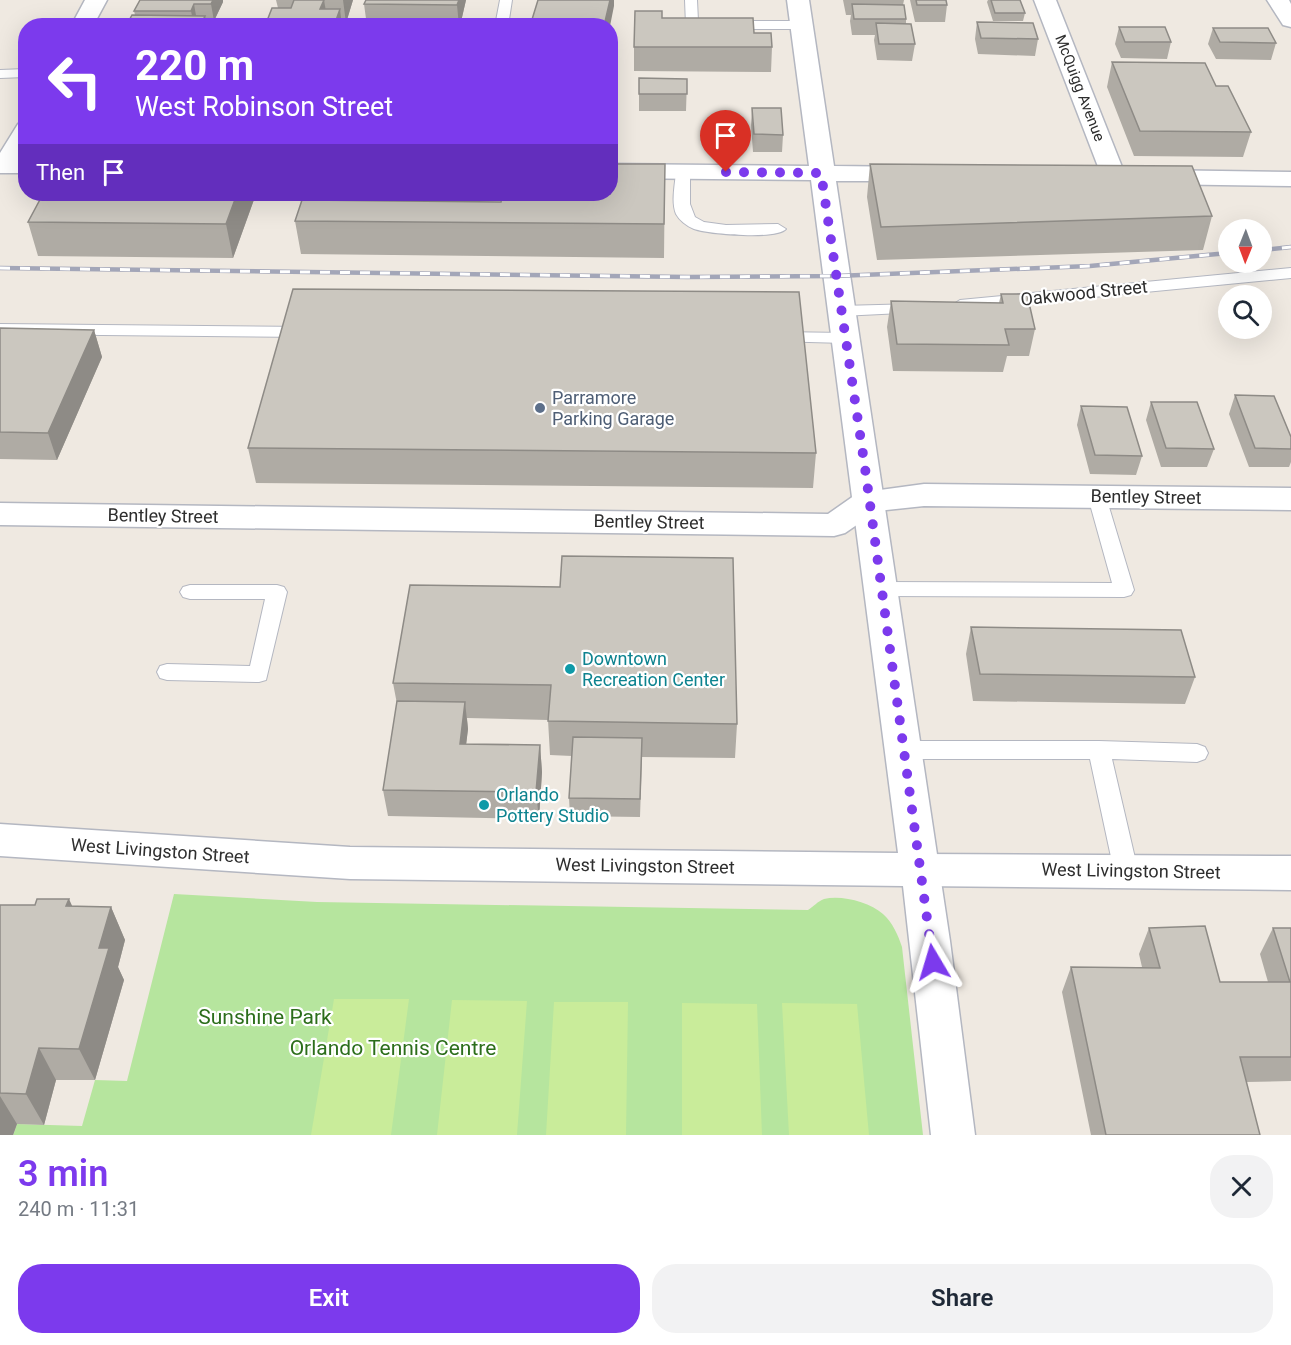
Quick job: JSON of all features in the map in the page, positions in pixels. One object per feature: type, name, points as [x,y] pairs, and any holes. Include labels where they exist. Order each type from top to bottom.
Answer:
[{"type":"street","points":[[86,18],[96,0]]},
{"type":"street","points":[[798,0],[930,941],[953,1135]]},
{"type":"street","name":"McQuigg Avenue","points":[[1045,0],[1103,177],[1291,179]]},
{"type":"street","points":[[1278,0],[1291,20]]},
{"type":"street","points":[[10,166],[18,148]]},
{"type":"street","points":[[618,171],[938,174]]},
{"type":"street","name":"Bentley Street","points":[[0,514],[834,525],[869,501],[924,495],[1291,499]]},
{"type":"street","name":"West Livingston Street","points":[[0,840],[350,863],[1291,873]]},
{"type":"lane","points":[[503,18],[506,0]]},
{"type":"lane","points":[[690,0],[692,25],[801,25]]},
{"type":"lane","points":[[0,74],[18,73]]},
{"type":"lane","points":[[683,172],[684,214],[692,224],[706,228],[778,229]]},
{"type":"lane","name":"Oakwood Street","points":[[763,337],[843,325],[894,311],[1291,273]]},
{"type":"lane","points":[[0,329],[322,332]]},
{"type":"lane","points":[[881,589],[1124,590],[1097,497]]},
{"type":"lane","points":[[167,672],[259,674],[278,592],[190,592]]},
{"type":"lane","points":[[903,750],[1099,750],[1197,753]]},
{"type":"lane","points":[[1099,750],[1126,871]]},
{"type":"green space","name":"Sunshine Park","points":[[174,894],[317,902],[808,910],[822,900],[831,898],[863,903],[887,918],[895,929],[902,947],[923,1135],[13,1135],[17,1124],[82,1126],[95,1080],[127,1081]]},
{"type":"green space","name":"Orlando Tennis Centre","points":[[334,999],[409,999],[391,1135],[311,1135]]},
{"type":"green space","points":[[452,1000],[527,1001],[517,1135],[437,1135]]},
{"type":"green space","points":[[554,1002],[628,1002],[626,1135],[546,1135]]},
{"type":"green space","points":[[682,1003],[757,1004],[762,1135],[682,1135]]},
{"type":"green space","points":[[782,1003],[857,1004],[869,1135],[789,1135]]},
{"type":"building","points":[[140,0],[213,0],[211,4],[194,4],[191,11],[134,11]]},
{"type":"building","points":[[294,0],[324,0],[320,9],[340,9],[337,18],[268,18],[272,8],[291,8]]},
{"type":"building","points":[[366,0],[459,0],[457,5],[364,4]]},
{"type":"building","points":[[538,0],[610,0],[606,18],[532,18]]},
{"type":"building","points":[[916,0],[946,0],[947,5],[917,5]]},
{"type":"building","points":[[991,0],[1020,0],[1025,13],[995,13]]},
{"type":"building","points":[[852,4],[904,5],[906,19],[854,19]]},
{"type":"building","points":[[635,11],[662,11],[662,18],[753,18],[754,33],[771,33],[772,47],[634,47]]},
{"type":"building","points":[[132,15],[205,16],[204,18],[130,18]]},
{"type":"building","points":[[977,22],[1033,23],[1038,39],[981,38]]},
{"type":"building","points":[[876,23],[911,24],[915,44],[879,44]]},
{"type":"building","points":[[1119,27],[1165,27],[1171,42],[1125,42]]},
{"type":"building","points":[[1213,28],[1268,28],[1276,43],[1220,42]]},
{"type":"building","points":[[1112,62],[1205,63],[1216,86],[1228,86],[1251,132],[1140,131]]},
{"type":"building","points":[[639,78],[687,79],[687,94],[639,94]]},
{"type":"building","points":[[752,108],[781,108],[783,135],[754,134]]},
{"type":"building","points":[[618,164],[665,164],[664,224],[295,221],[302,201],[618,201]]},
{"type":"building","points":[[870,164],[1192,166],[1212,216],[881,227]]},
{"type":"building","points":[[39,201],[234,201],[226,224],[28,222]]},
{"type":"building","name":"Parramore Parking Garage","points":[[293,289],[799,292],[816,453],[248,448]]},
{"type":"building","points":[[1001,294],[1027,294],[1035,329],[1005,329],[1009,345],[897,344],[891,301],[1003,303]]},
{"type":"building","points":[[0,328],[94,330],[48,433],[0,432]]},
{"type":"building","points":[[1235,395],[1274,396],[1291,437],[1291,449],[1255,448]]},
{"type":"building","points":[[1151,402],[1197,402],[1214,449],[1166,448]]},
{"type":"building","points":[[1081,406],[1127,407],[1142,456],[1095,455]]},
{"type":"building","name":"Downtown Recreation Center","points":[[562,556],[733,558],[737,724],[548,721],[551,685],[393,683],[410,585],[560,587]]},
{"type":"building","points":[[971,627],[1181,630],[1195,677],[980,674]]},
{"type":"building","points":[[397,701],[465,702],[460,744],[540,745],[536,792],[383,790]]},
{"type":"building","points":[[573,737],[642,738],[640,799],[569,798]]},
{"type":"building","points":[[37,899],[69,899],[66,906],[111,907],[99,948],[109,948],[79,1049],[39,1048],[26,1094],[0,1093],[0,905],[35,905]]},
{"type":"building","points":[[1205,926],[1220,982],[1290,982],[1273,928],[1291,928],[1291,1057],[1240,1057],[1260,1135],[1106,1135],[1071,967],[1160,968],[1149,928]]},
{"type":"railway","points":[[1272,249],[1291,247]]},
{"type":"railway","points":[[0,268],[688,277],[836,276],[1090,266],[1218,254]]},
{"type":"place","name":"Parramore Parking Garage","points":[[540,408]]},
{"type":"place","name":"Downtown Recreation Center","points":[[570,669]]},
{"type":"place","name":"Orlando Pottery Studio","points":[[484,805]]},
{"type":"route","points":[[726,172],[821,173],[865,468],[933,962]]}]
